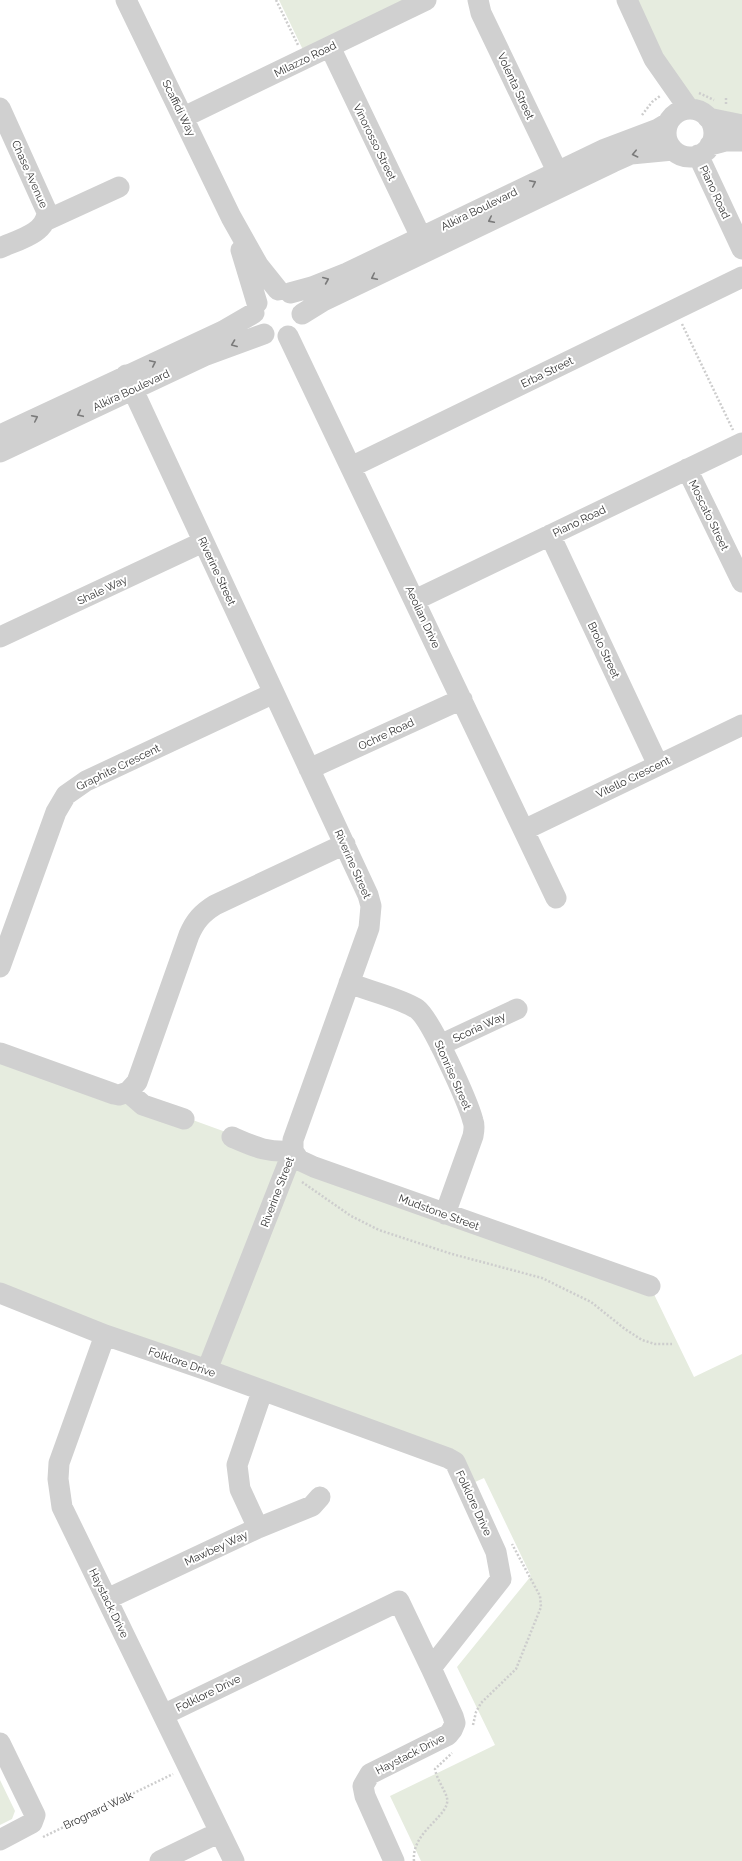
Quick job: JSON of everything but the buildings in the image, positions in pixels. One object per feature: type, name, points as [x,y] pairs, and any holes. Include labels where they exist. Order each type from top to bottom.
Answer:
[{"type":"street","name":"Scaffidi Way","points":[[126,0],[184,117],[231,217],[258,265],[284,292]]},
{"type":"street","name":"Milazzo Road","points":[[184,117],[426,0]]},
{"type":"street","name":"Volenta Street","points":[[478,0],[481,12],[557,171]]},
{"type":"street","points":[[627,0],[654,59],[689,109]]},
{"type":"street","name":"Vinorosso Street","points":[[330,47],[421,237]]},
{"type":"street","points":[[654,59],[669,121],[666,138],[673,150],[686,156],[725,141],[742,141]]},
{"type":"street","name":"Chase Avenue","points":[[0,108],[46,206],[47,220]]},
{"type":"street","points":[[669,121],[676,114],[689,109],[703,113],[708,118],[714,131],[704,150]]},
{"type":"street","points":[[708,118],[742,125]]},
{"type":"street","name":"Alkira Boulevard","points":[[284,292],[312,287],[347,273],[557,171],[605,149],[658,129],[669,121]]},
{"type":"street","name":"Alkira Boulevard","points":[[302,314],[323,301],[613,162],[632,154],[673,150]]},
{"type":"street","name":"Piano Road","points":[[704,150],[742,249]]},
{"type":"street","name":"Chase Avenue","points":[[0,248],[34,233],[41,228],[47,220],[119,187]]},
{"type":"street","name":"Scaffidi Way","points":[[231,217],[255,308]]},
{"type":"street","name":"Erba Street","points":[[351,467],[742,277]]},
{"type":"street","points":[[284,292],[296,298],[300,306],[302,314],[298,328],[288,336],[278,338],[264,334],[258,328],[255,321],[255,308],[265,294],[284,292]]},
{"type":"street","name":"Alkira Boulevard","points":[[0,452],[223,331],[255,308]]},
{"type":"street","name":"Alkira Boulevard","points":[[0,435],[130,382],[264,334]]},
{"type":"street","name":"Aeolian Drive","points":[[288,336],[556,898]]},
{"type":"street","name":"Riverine Street","points":[[130,382],[203,542],[345,844],[368,895],[371,906],[369,928],[292,1140],[293,1151],[207,1370]]},
{"type":"street","name":"Piano Road","points":[[415,600],[741,443]]},
{"type":"street","name":"Moscato Street","points":[[687,469],[742,582]]},
{"type":"street","name":"Brolo Street","points":[[550,535],[658,765]]},
{"type":"street","name":"Shale Way","points":[[0,637],[203,542]]},
{"type":"street","name":"Graphite Crescent","points":[[0,967],[56,812],[66,795],[86,781],[274,693]]},
{"type":"street","name":"Ochre Road","points":[[309,769],[462,699]]},
{"type":"street","name":"Vitello Crescent","points":[[524,830],[742,725]]},
{"type":"street","points":[[0,1053],[114,1094],[119,1095],[128,1092],[136,1082],[189,935],[193,925],[200,916],[215,906],[345,844]]},
{"type":"street","name":"Stonrise Street","points":[[349,983],[418,1009],[430,1024],[471,1114],[474,1129],[445,1214]]},
{"type":"street","name":"Scoria Way","points":[[440,1044],[517,1009]]},
{"type":"street","points":[[128,1092],[143,1105],[184,1120]]},
{"type":"street","points":[[232,1137],[272,1152],[293,1151]]},
{"type":"street","name":"Mudstone Street","points":[[293,1151],[299,1160],[310,1165],[650,1286]]},
{"type":"street","name":"Folklore Drive","points":[[0,1293],[105,1335],[207,1370],[262,1392],[454,1462],[496,1552],[501,1579],[431,1668],[399,1601],[163,1715]]},
{"type":"street","name":"Haystack Drive","points":[[105,1335],[58,1463],[58,1479],[62,1507],[234,1861]]},
{"type":"street","name":"Mawbey Way","points":[[107,1599],[258,1528],[240,1489],[237,1465],[262,1392]]},
{"type":"street","points":[[258,1528],[312,1506],[320,1497]]},
{"type":"street","name":"Haystack Drive","points":[[394,1861],[365,1796],[363,1786],[370,1774],[439,1740],[452,1730],[455,1723],[453,1716],[431,1668]]},
{"type":"street","points":[[0,1743],[35,1815],[32,1823],[0,1840]]},
{"type":"street","points":[[160,1861],[220,1832]]},
{"type":"path","points":[[276,0],[298,45]]},
{"type":"path","points":[[675,310],[741,443]]},
{"type":"path","points":[[283,1176],[303,1182],[351,1216],[379,1230],[452,1254],[542,1278],[591,1302],[625,1329],[642,1340],[655,1344],[672,1344]]},
{"type":"path","points":[[471,1730],[476,1712],[481,1703],[516,1669],[541,1607],[540,1596],[512,1543]]},
{"type":"path","points":[[414,1861],[413,1854],[417,1840],[446,1807],[447,1798],[438,1781],[435,1769],[456,1750]]},
{"type":"path","name":"Brognard Walk","points":[[36,1840],[188,1767]]},
{"type":"shaded area","points":[[279,0],[413,0],[304,52]]},
{"type":"shaded area","points":[[630,0],[742,0],[742,122],[691,107]]},
{"type":"shaded area","points":[[0,1050],[650,1286],[694,1377],[742,1354],[742,1861],[421,1861],[390,1796],[495,1745],[457,1667],[531,1576],[484,1478],[466,1486],[455,1462],[0,1297]]},
{"type":"shaded area","points":[[0,1780],[15,1811],[12,1819],[0,1825]]}]
